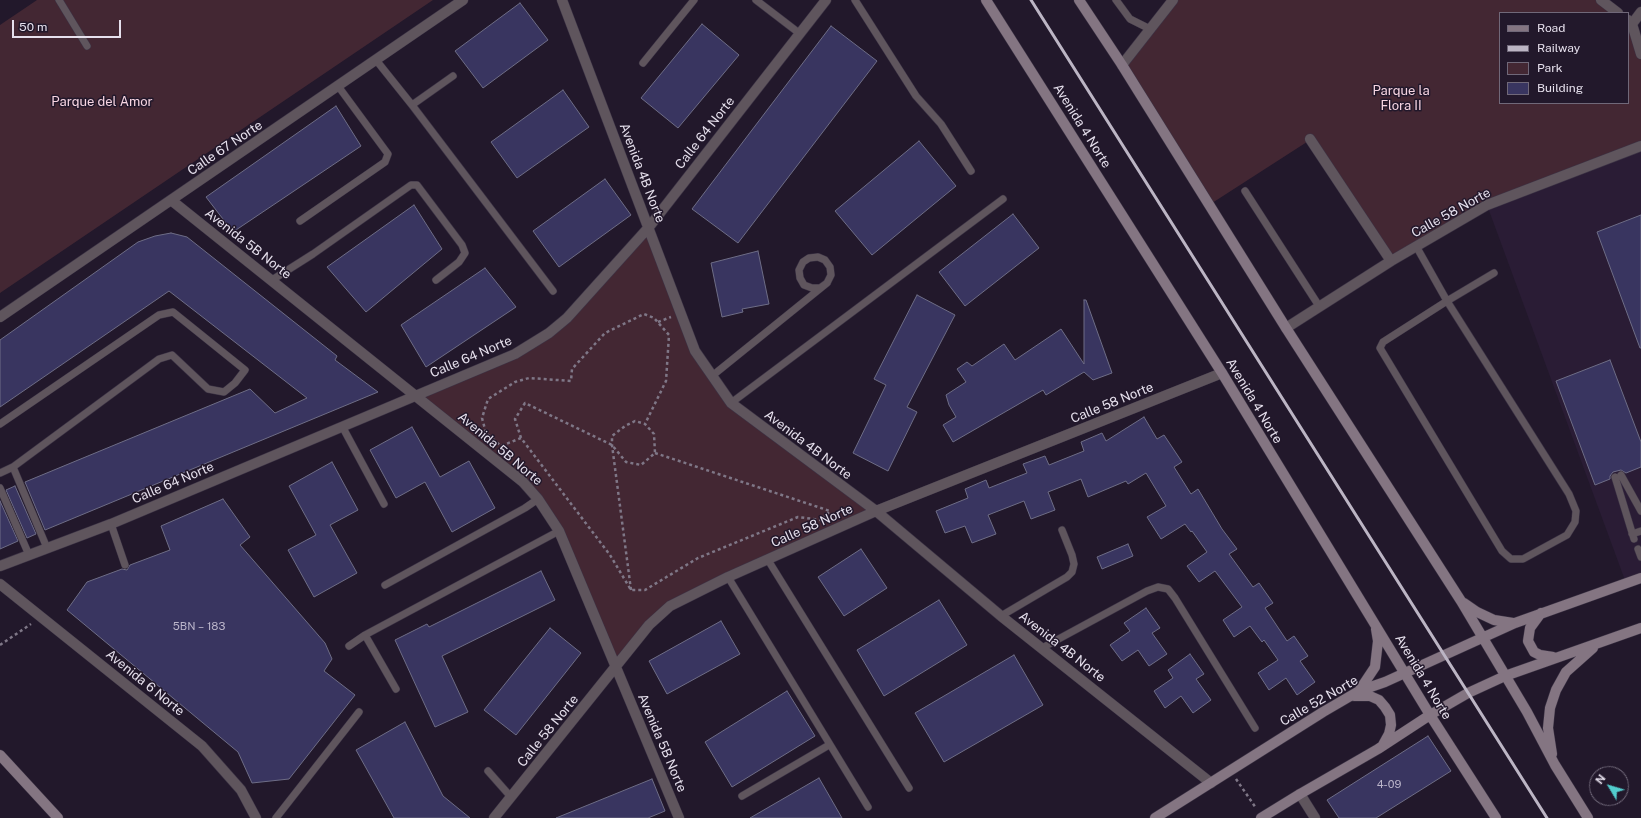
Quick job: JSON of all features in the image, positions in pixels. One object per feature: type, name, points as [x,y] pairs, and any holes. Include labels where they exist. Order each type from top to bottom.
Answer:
[{"type":"main road","name":"Avenida 4 Norte","points":[[986,0],[1222,373],[1430,715],[1496,818]]},
{"type":"main road","points":[[1079,0],[1122,65],[1286,328],[1461,601],[1527,712],[1555,766],[1588,818]]},
{"type":"main road","name":"Calle 52 Norte","points":[[1155,818],[1359,691],[1515,623],[1641,578]]},
{"type":"main road","points":[[1461,601],[1477,612],[1494,620],[1515,623]]},
{"type":"main road","points":[[1541,614],[1533,623],[1528,634],[1530,647],[1540,656],[1551,657]]},
{"type":"main road","points":[[1359,691],[1375,667],[1378,654],[1378,641],[1370,616]]},
{"type":"main road","points":[[1262,818],[1468,693],[1551,657],[1597,644],[1641,628]]},
{"type":"main road","points":[[1555,766],[1548,728],[1550,708],[1556,690],[1566,672],[1580,657],[1597,644]]},
{"type":"main road","points":[[1350,697],[1361,695],[1370,696],[1379,700],[1390,715],[1390,734],[1378,749]]},
{"type":"main road","points":[[0,755],[58,818]]},
{"type":"street","name":"Calle 67 Norte","points":[[0,317],[463,0]]},
{"type":"street","name":"Avenida 4B Norte","points":[[562,0],[695,351],[731,403],[876,512],[1001,616],[1211,783]]},
{"type":"street","name":"Calle 64 Norte","points":[[0,566],[111,524],[515,354],[549,333],[567,318],[649,227],[826,0]]},
{"type":"street","points":[[1122,65],[1173,0]]},
{"type":"street","points":[[1601,0],[1617,12]]},
{"type":"street","points":[[1641,12],[1630,22],[1641,54]]},
{"type":"street","points":[[1310,140],[1391,261]]},
{"type":"street","name":"Calle 58 Norte","points":[[1286,328],[1391,261],[1487,205],[1641,146]]},
{"type":"street","name":"Avenida 5B Norte","points":[[171,200],[523,482],[538,499],[559,531],[679,818]]},
{"type":"street","name":"Calle 58 Norte","points":[[494,818],[617,667],[649,625],[670,606],[728,577],[876,512],[1222,373]]},
{"type":"street","name":"Avenida 6 Norte","points":[[0,584],[202,746],[241,790],[256,818]]},
{"type":"street","points":[[1300,794],[1316,818]]},
{"type":"lane","points":[[59,0],[87,46]]},
{"type":"lane","points":[[643,63],[694,0]]},
{"type":"lane","points":[[756,0],[799,33]]},
{"type":"lane","points":[[855,0],[916,96],[942,124],[971,171]]},
{"type":"lane","points":[[1116,0],[1130,19],[1150,29]]},
{"type":"lane","points":[[376,60],[412,105],[553,292]]},
{"type":"lane","points":[[412,105],[453,76]]},
{"type":"lane","points":[[300,221],[385,162],[388,154],[338,86]]},
{"type":"lane","points":[[272,280],[313,254],[411,185],[417,185],[462,245],[465,253],[459,262],[436,280]]},
{"type":"lane","points":[[1245,191],[1319,306]]},
{"type":"lane","points":[[731,403],[1003,199]]},
{"type":"lane","points":[[1416,246],[1447,302],[1569,494],[1576,511],[1575,522],[1567,535],[1523,559],[1511,559],[1502,551],[1381,353],[1380,348],[1383,342],[1447,302],[1494,273]]},
{"type":"lane","points":[[712,376],[827,283],[830,275],[830,267],[825,260],[818,257],[809,258],[803,262],[799,270],[800,278],[804,285],[812,288],[820,288],[827,283]]},
{"type":"lane","points":[[0,424],[159,314],[173,312],[245,370],[235,383],[224,392],[208,388],[172,355],[159,359],[13,467],[0,473]]},
{"type":"lane","points":[[342,426],[384,504]]},
{"type":"lane","points":[[13,467],[47,548]]},
{"type":"lane","points":[[1641,511],[1639,501],[1618,476],[1624,507],[1633,537],[1641,530]]},
{"type":"lane","points":[[0,488],[29,555]]},
{"type":"lane","points":[[385,585],[538,499]]},
{"type":"lane","points":[[1624,507],[1639,501]]},
{"type":"lane","points":[[111,524],[125,565]]},
{"type":"lane","points":[[1001,616],[1067,577],[1072,572],[1073,560],[1062,530]]},
{"type":"lane","points":[[349,646],[365,635],[559,531]]},
{"type":"lane","points":[[1638,549],[1641,557]]},
{"type":"lane","points":[[768,560],[909,788]]},
{"type":"lane","points":[[728,577],[868,807]]},
{"type":"lane","points":[[1042,648],[1147,591],[1158,587],[1168,589],[1176,598],[1255,728]]},
{"type":"lane","points":[[365,635],[396,689]]},
{"type":"lane","points":[[276,818],[359,712]]},
{"type":"lane","points":[[742,796],[830,745]]},
{"type":"lane","points":[[488,771],[511,797]]},
{"type":"path","points":[[521,438],[501,446],[486,433],[482,418],[488,399],[515,382],[529,378],[571,381],[572,369],[605,333],[644,314],[654,318],[669,335],[666,381],[645,424]]},
{"type":"path","points":[[631,590],[610,555],[521,438],[516,419],[525,403],[612,445],[626,462],[641,465],[656,454]]},
{"type":"path","points":[[631,590],[612,436],[625,426],[635,421],[645,424],[654,434],[656,454]]},
{"type":"path","points":[[656,454],[830,511],[821,520]]},
{"type":"path","points":[[631,590],[645,590],[698,558],[798,517],[821,520],[833,531]]},
{"type":"path","points":[[0,645],[32,623]]},
{"type":"path","points":[[1230,771],[1262,818]]},
{"type":"shaded area","points":[[1641,146],[1641,578],[1626,583],[1487,205]]},
{"type":"green space","name":"Parque del Amor","points":[[37,0],[433,0],[0,293],[0,25]]},
{"type":"green space","name":"Parque la Flora II","points":[[1173,0],[1601,0],[1617,12],[1499,12],[1499,104],[1629,104],[1629,23],[1641,54],[1641,146],[1487,205],[1391,261],[1310,140],[1209,205],[1122,65]]},
{"type":"green space","points":[[649,227],[695,351],[731,403],[876,511],[670,606],[617,667],[538,499],[414,396],[549,333]]},
{"type":"building","points":[[520,3],[548,40],[483,88],[455,51]]},
{"type":"building","points":[[702,24],[739,55],[678,128],[641,98]]},
{"type":"building","points":[[831,26],[877,61],[738,243],[692,209]]},
{"type":"building","points":[[563,90],[589,127],[517,178],[491,142]]},
{"type":"building","points":[[336,106],[361,146],[233,232],[206,197]]},
{"type":"building","points":[[919,141],[956,186],[872,255],[835,211]]},
{"type":"building","points":[[605,179],[631,215],[559,267],[533,231]]},
{"type":"building","points":[[414,205],[442,249],[366,312],[327,267]]},
{"type":"building","points":[[1013,214],[1039,248],[965,306],[939,272]]},
{"type":"building","points":[[1641,215],[1641,348],[1640,348],[1597,232]]},
{"type":"building","points":[[171,233],[187,237],[337,356],[335,360],[378,392],[45,530],[25,482],[250,389],[275,413],[307,398],[169,291],[0,407],[0,340],[138,242],[155,236]]},
{"type":"building","points":[[758,251],[769,304],[742,309],[743,312],[722,317],[711,263]]},
{"type":"building","points":[[485,268],[516,307],[426,367],[401,325]]},
{"type":"building","points":[[917,295],[955,315],[907,407],[917,412],[888,471],[853,453],[886,385],[874,379]]},
{"type":"building","points":[[1084,300],[1086,300],[1112,373],[1093,380],[1084,372],[1046,395],[1043,390],[953,442],[943,425],[956,417],[949,405],[946,395],[966,382],[957,369],[967,362],[972,366],[1004,344],[1015,360],[1061,329],[1084,364]]},
{"type":"building","points":[[1610,360],[1641,442],[1641,467],[1626,473],[1621,470],[1613,472],[1610,479],[1595,485],[1556,381]]},
{"type":"building","points":[[1144,417],[1157,439],[1164,435],[1182,462],[1174,467],[1191,494],[1198,489],[1222,529],[1237,549],[1229,554],[1253,587],[1259,583],[1273,603],[1265,608],[1287,641],[1294,636],[1308,656],[1300,661],[1315,682],[1297,695],[1286,678],[1269,690],[1258,673],[1278,660],[1264,640],[1262,642],[1250,626],[1234,637],[1223,620],[1242,607],[1215,571],[1199,582],[1187,566],[1207,552],[1192,531],[1191,532],[1185,524],[1161,539],[1147,517],[1166,506],[1146,473],[1128,484],[1126,481],[1088,497],[1081,479],[1048,492],[1055,510],[1031,519],[1024,501],[988,515],[996,534],[972,543],[965,526],[945,533],[936,511],[968,498],[965,489],[986,480],[989,488],[1027,473],[1023,464],[1045,456],[1049,465],[1084,451],[1081,442],[1102,433],[1106,441]]},
{"type":"building","points":[[412,427],[440,477],[469,461],[495,508],[452,532],[425,482],[396,498],[370,450]]},
{"type":"building","points":[[332,462],[358,510],[330,525],[357,573],[314,597],[288,550],[316,535],[289,486]]},
{"type":"building","points":[[15,486],[36,534],[27,538],[6,490]]},
{"type":"building","points":[[223,499],[250,537],[240,545],[325,643],[332,659],[324,671],[355,695],[289,779],[252,783],[238,752],[67,610],[87,582],[122,569],[127,570],[130,565],[170,550],[161,526]]},
{"type":"building","points":[[0,501],[18,541],[0,549]]},
{"type":"building","points":[[1128,544],[1133,556],[1102,569],[1097,557]]},
{"type":"building","points":[[861,549],[887,588],[844,616],[818,577]]},
{"type":"building","points":[[541,571],[555,600],[442,656],[468,712],[435,727],[395,640],[427,624],[429,627]]},
{"type":"building","points":[[939,600],[967,645],[884,696],[857,650]]},
{"type":"building","points":[[1146,608],[1160,628],[1152,633],[1167,654],[1149,666],[1138,650],[1122,661],[1110,645],[1130,631],[1124,623]]},
{"type":"building","points":[[721,621],[740,654],[667,694],[649,661]]},
{"type":"building","points":[[550,628],[581,653],[516,735],[484,710]]},
{"type":"building","points":[[1190,654],[1204,674],[1196,679],[1211,700],[1193,713],[1181,696],[1165,708],[1154,691],[1173,678],[1168,670]]},
{"type":"building","points":[[1014,655],[1043,705],[944,762],[915,713]]},
{"type":"building","points":[[787,691],[815,736],[732,787],[705,742]]},
{"type":"building","points":[[405,722],[443,796],[470,818],[394,818],[356,750]]},
{"type":"building","points":[[1428,736],[1451,771],[1376,818],[1339,818],[1327,800]]},
{"type":"building","points":[[819,778],[842,818],[750,818]]},
{"type":"building","points":[[652,779],[665,811],[648,818],[556,818]]},
{"type":"railway","points":[[1031,0],[1547,818]]}]
